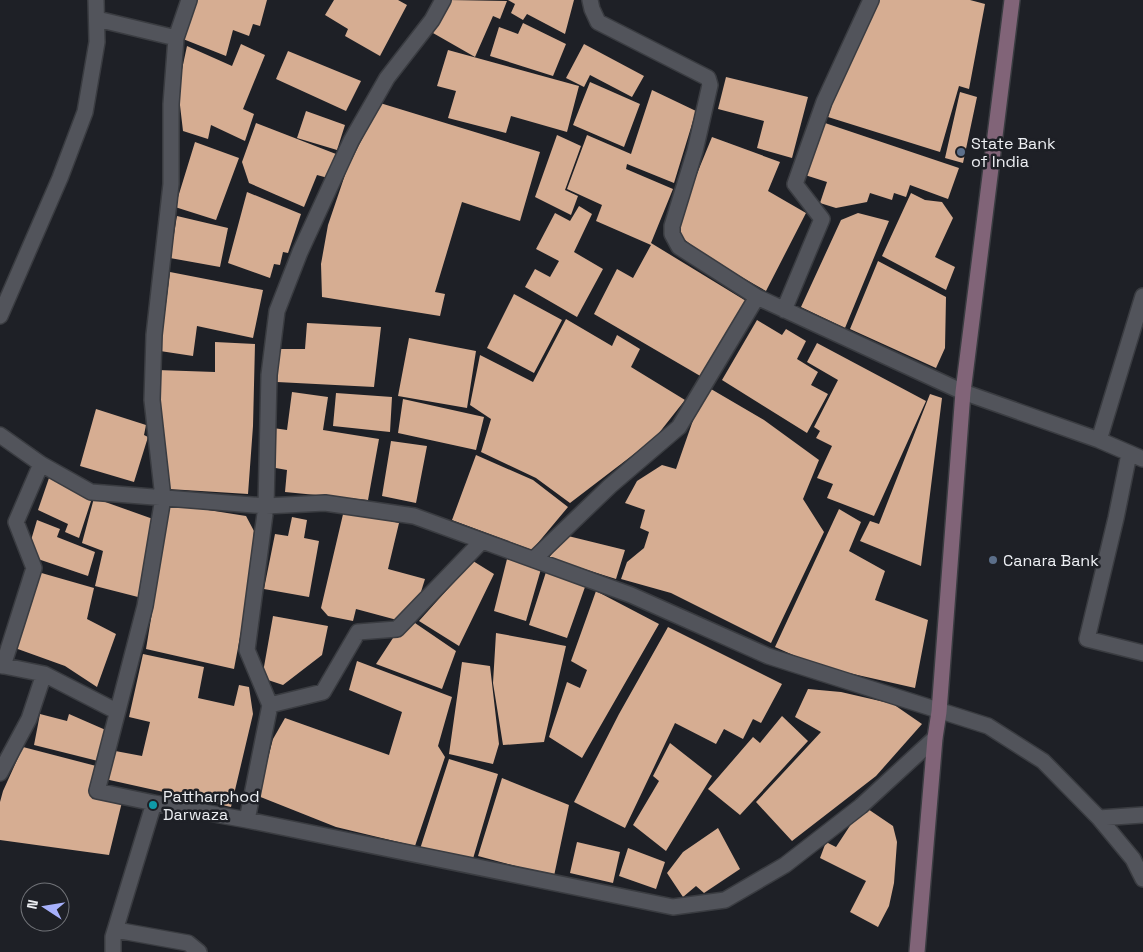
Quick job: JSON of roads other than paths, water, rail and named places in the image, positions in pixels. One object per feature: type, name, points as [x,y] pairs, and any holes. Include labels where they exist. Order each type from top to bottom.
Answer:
[{"type":"street","points":[[0,316],[60,178],[85,112],[97,42],[96,0]]},
{"type":"street","points":[[189,0],[176,38],[171,104],[171,184],[154,335],[152,400],[162,498],[145,606],[116,711],[97,791],[673,907],[725,900],[785,865],[861,806],[935,738]]},
{"type":"street","points":[[247,820],[270,705],[247,650],[266,506],[269,375],[277,311],[300,252],[351,141],[387,78],[432,20],[443,0]]},
{"type":"street","points":[[590,0],[594,16],[604,25],[708,78],[710,85],[672,234],[679,247],[757,297],[784,310],[963,392],[1099,440],[1136,457],[1087,639],[1143,653]]},
{"type":"street","points":[[784,310],[822,219],[795,184],[824,102],[871,0]]},
{"type":"street","points":[[917,952],[935,738],[940,712],[963,392],[1012,0]]},
{"type":"street","points":[[97,19],[176,38]]},
{"type":"street","points":[[1099,440],[1143,296]]},
{"type":"street","points":[[534,558],[610,486],[679,427],[757,297]]},
{"type":"street","points":[[0,434],[41,464],[91,492],[266,506],[325,503],[414,516],[534,558],[631,595],[768,656],[988,726],[1043,761],[1099,818],[1133,859],[1143,879]]},
{"type":"street","points":[[41,464],[16,522],[34,568],[1,665],[44,674],[116,711]]},
{"type":"street","points":[[270,705],[323,692],[358,632],[397,629],[482,541]]},
{"type":"street","points":[[0,773],[30,719],[44,674]]},
{"type":"street","points":[[113,952],[116,930],[154,803]]},
{"type":"street","points":[[1099,818],[1143,815]]},
{"type":"street","points":[[116,930],[188,943],[200,952]]},
{"type":"place","name":"State Bank of India","points":[[961,152]]},
{"type":"place","name":"Canara Bank","points":[[993,560]]},
{"type":"place","name":"Pattharphod Darwaza","points":[[153,805]]}]
